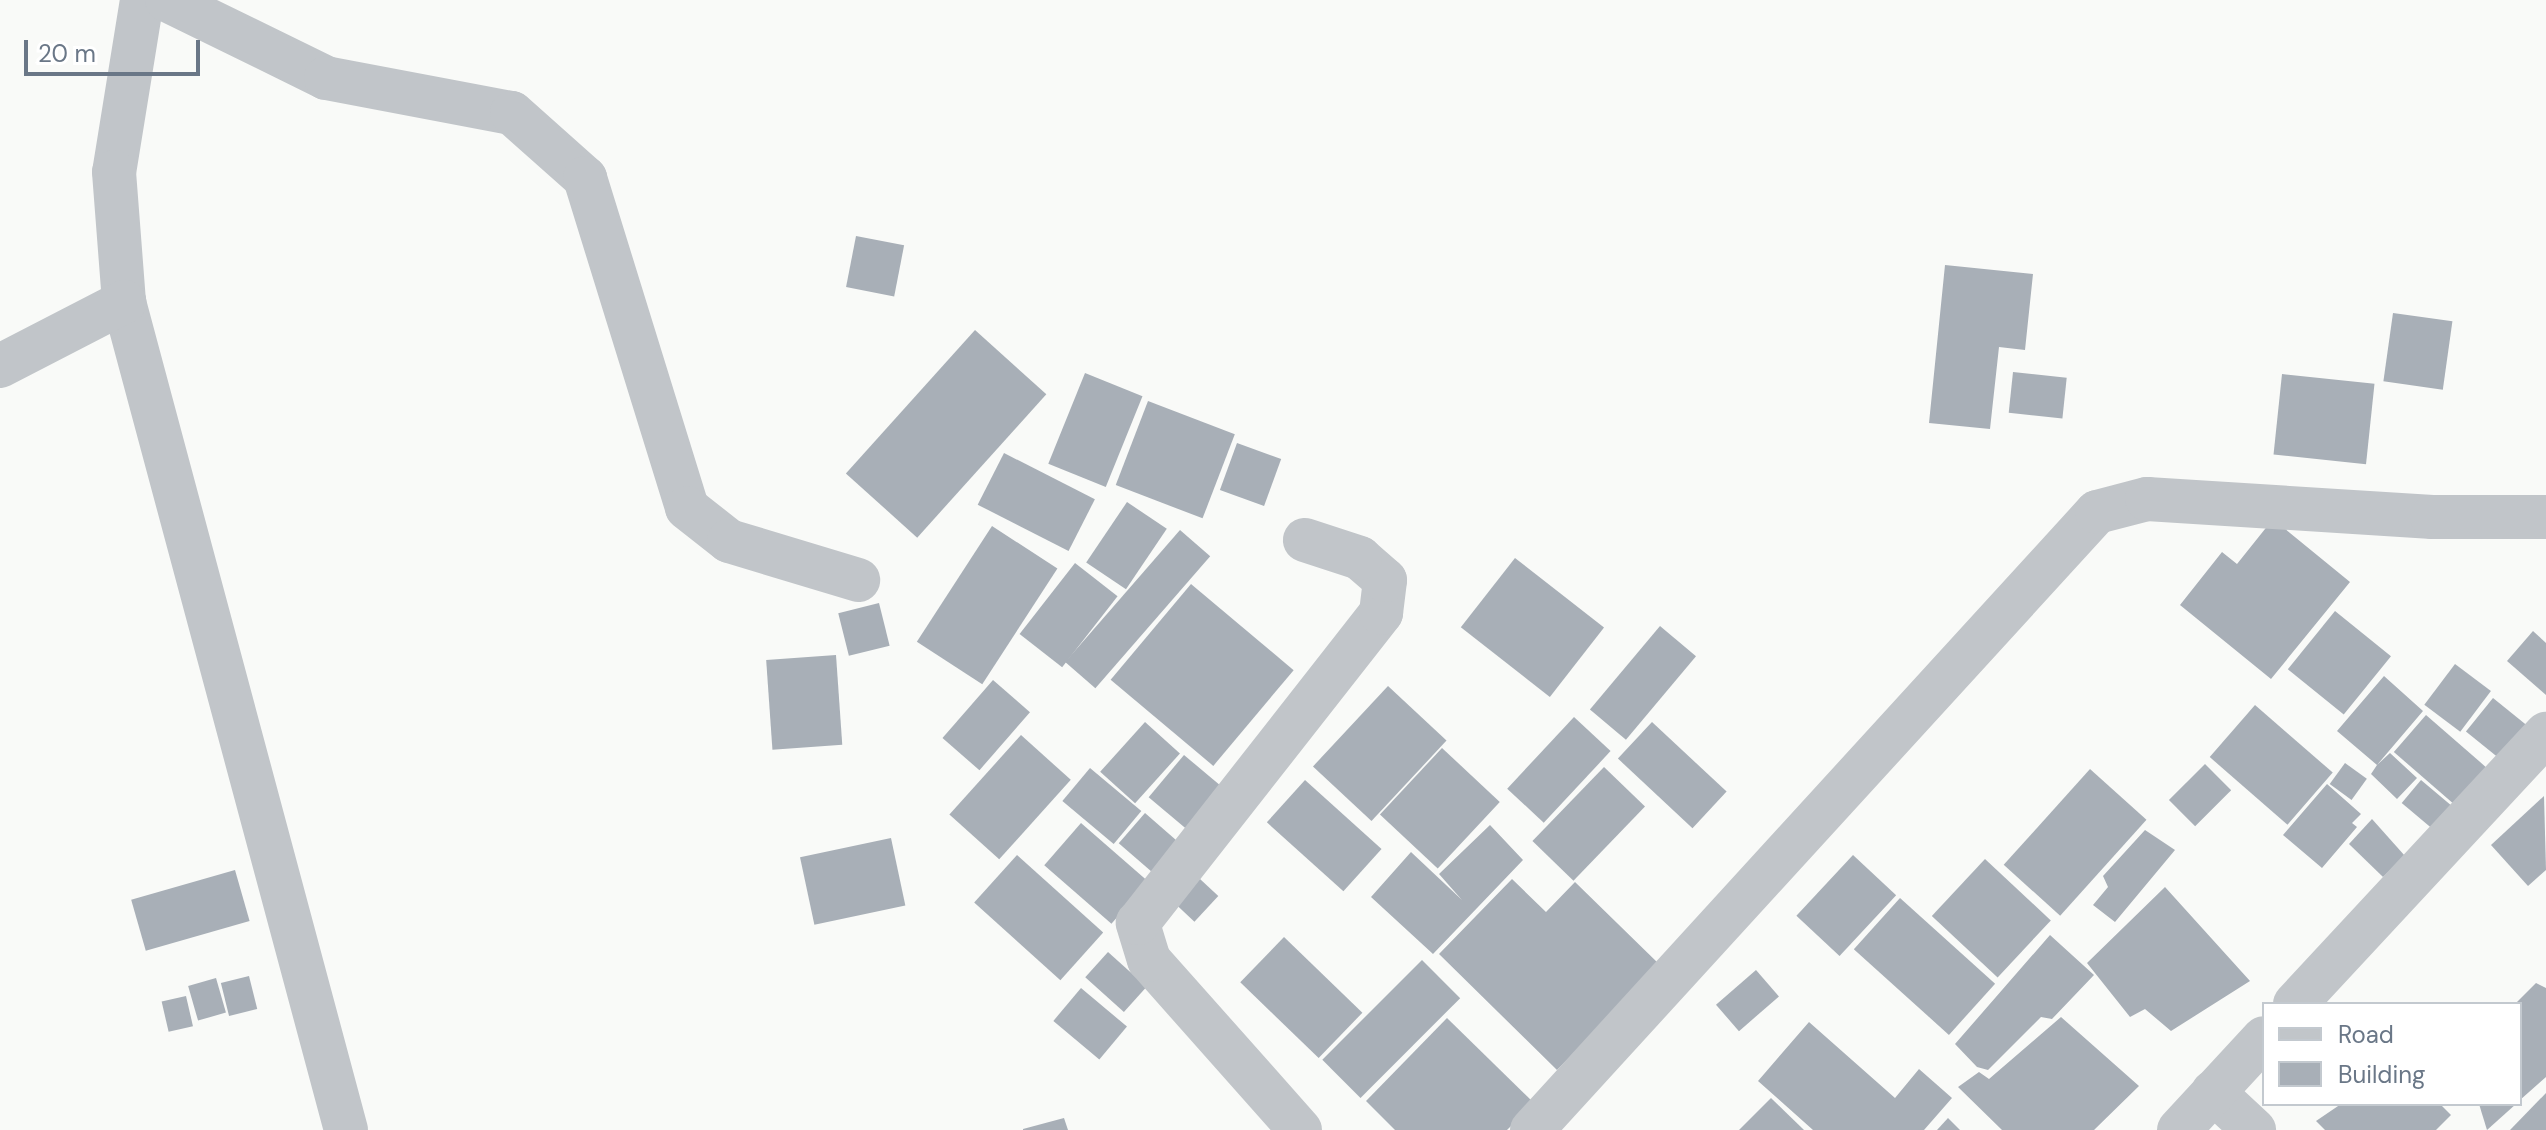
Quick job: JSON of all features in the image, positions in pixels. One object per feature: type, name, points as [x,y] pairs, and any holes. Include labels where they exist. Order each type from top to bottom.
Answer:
[{"type":"street","points":[[142,0],[114,172],[124,302],[346,1130]]},
{"type":"street","points":[[167,0],[326,78],[512,113],[585,178],[687,508],[729,541],[858,580]]},
{"type":"street","points":[[0,366],[124,302]]},
{"type":"street","points":[[1532,1130],[2097,512],[2147,499],[2432,517],[2546,517]]},
{"type":"street","points":[[1300,1130],[1149,960],[1138,923],[1381,613],[1385,580],[1360,558],[1305,540]]},
{"type":"street","points":[[2297,1002],[2546,734]]},
{"type":"street","points":[[2179,1130],[2262,1040]]},
{"type":"street","points":[[2213,1092],[2254,1130]]},
{"type":"building","points":[[856,236],[904,245],[894,296],[846,287]]},
{"type":"building","points":[[1945,265],[2033,274],[2025,350],[1999,347],[1990,429],[1929,423]]},
{"type":"building","points":[[2393,313],[2452,321],[2443,390],[2383,381]]},
{"type":"building","points":[[975,330],[1046,394],[917,538],[846,473]]},
{"type":"building","points":[[2013,372],[2067,378],[2062,418],[2009,413]]},
{"type":"building","points":[[1085,373],[1142,396],[1106,487],[1048,464]]},
{"type":"building","points":[[2282,374],[2374,384],[2366,464],[2274,455]]},
{"type":"building","points":[[1148,401],[1235,434],[1203,518],[1116,485]]},
{"type":"building","points":[[1237,443],[1281,459],[1264,506],[1220,490]]},
{"type":"building","points":[[1004,453],[1095,499],[1069,551],[978,505]]},
{"type":"building","points":[[1127,502],[1167,529],[1126,589],[1086,563]]},
{"type":"building","points":[[2273,519],[2350,582],[2271,679],[2180,605],[2222,552],[2237,564]]},
{"type":"building","points":[[992,526],[1057,568],[982,684],[917,642]]},
{"type":"building","points":[[1180,530],[1210,556],[1095,688],[1065,662]]},
{"type":"building","points":[[1515,558],[1604,628],[1550,697],[1461,627]]},
{"type":"building","points":[[1075,563],[1118,596],[1062,667],[1020,634]]},
{"type":"building","points":[[1191,584],[1294,670],[1213,766],[1111,680]]},
{"type":"building","points":[[879,603],[890,646],[849,656],[838,613]]},
{"type":"building","points":[[2335,611],[2391,656],[2344,715],[2288,669]]},
{"type":"building","points":[[1660,626],[1696,656],[1626,740],[1590,709]]},
{"type":"building","points":[[2533,631],[2546,643],[2546,695],[2507,661]]},
{"type":"building","points":[[836,655],[842,745],[772,750],[766,660]]},
{"type":"building","points":[[2455,664],[2491,691],[2460,732],[2424,705]]},
{"type":"building","points":[[2384,676],[2423,711],[2377,765],[2337,731]]},
{"type":"building","points":[[993,680],[1030,712],[979,770],[942,738]]},
{"type":"building","points":[[1388,686],[1447,741],[1371,821],[1313,766]]},
{"type":"building","points":[[2493,698],[2526,725],[2499,758],[2466,731]]},
{"type":"building","points":[[2255,705],[2333,773],[2287,825],[2210,757]]},
{"type":"building","points":[[2426,715],[2487,768],[2455,805],[2394,752]]},
{"type":"building","points":[[1574,717],[1611,751],[1544,823],[1507,789]]},
{"type":"building","points":[[1145,722],[1180,753],[1135,803],[1100,772]]},
{"type":"building","points":[[1652,722],[1727,792],[1692,828],[1618,759]]},
{"type":"building","points":[[1021,735],[1071,780],[999,859],[949,815]]},
{"type":"building","points":[[1442,748],[1500,802],[1438,868],[1380,815]]},
{"type":"building","points":[[2390,753],[2417,778],[2397,799],[2371,774]]},
{"type":"building","points":[[1184,755],[1227,791],[1192,833],[1149,797]]},
{"type":"building","points":[[2345,763],[2367,779],[2352,800],[2330,784]]},
{"type":"building","points":[[2205,764],[2231,790],[2195,826],[2169,800]]},
{"type":"building","points":[[1604,767],[1645,807],[1573,881],[1532,841]]},
{"type":"building","points":[[1090,768],[1141,811],[1114,844],[1062,801]]},
{"type":"building","points":[[2090,769],[2146,820],[2060,916],[2004,865]]},
{"type":"building","points":[[1305,780],[1382,849],[1343,891],[1267,822]]},
{"type":"building","points":[[2421,780],[2455,809],[2436,832],[2402,803]]},
{"type":"building","points":[[2327,784],[2361,814],[2352,823],[2357,827],[2322,868],[2283,835]]},
{"type":"building","points":[[2544,796],[2546,870],[2528,886],[2491,845]]},
{"type":"building","points":[[1145,813],[1182,845],[1156,875],[1119,843]]},
{"type":"building","points":[[2372,819],[2405,856],[2383,877],[2349,844]]},
{"type":"building","points":[[1081,823],[1148,881],[1111,924],[1044,865]]},
{"type":"building","points":[[1490,825],[1523,860],[1433,954],[1371,897],[1411,852],[1462,900],[1439,874]]},
{"type":"building","points":[[2145,830],[2175,850],[2115,922],[2093,905],[2108,887],[2103,876]]},
{"type":"building","points":[[891,838],[905,905],[814,925],[800,857]]},
{"type":"building","points":[[1017,855],[1103,933],[1060,980],[974,903]]},
{"type":"building","points":[[1853,855],[1896,895],[1840,956],[1796,916]]},
{"type":"building","points":[[1985,859],[2051,920],[1998,977],[1932,916]]},
{"type":"building","points":[[235,870],[250,921],[146,951],[131,900]]},
{"type":"building","points":[[1200,879],[1218,896],[1194,922],[1176,905]]},
{"type":"building","points":[[1512,879],[1546,912],[1575,882],[1660,965],[1557,1070],[1439,954]]},
{"type":"building","points":[[2165,887],[2250,981],[2171,1031],[2145,1009],[2130,1017],[2087,963]]},
{"type":"building","points":[[1900,898],[1995,984],[1949,1035],[1854,949]]},
{"type":"building","points":[[2050,935],[2094,975],[2052,1019],[2041,1017],[1988,1070],[1977,1067],[1955,1044]]},
{"type":"building","points":[[1284,937],[1362,1013],[1319,1058],[1240,982]]},
{"type":"building","points":[[1108,952],[1147,987],[1124,1012],[1085,977]]},
{"type":"building","points":[[1422,960],[1460,998],[1360,1098],[1322,1060]]},
{"type":"building","points":[[1756,970],[1779,996],[1739,1031],[1716,1005]]},
{"type":"building","points":[[249,976],[257,1009],[229,1016],[221,983]]},
{"type":"building","points":[[216,978],[226,1013],[198,1021],[188,986]]},
{"type":"building","points":[[2536,983],[2546,988],[2546,1077],[2522,1098],[2522,1002],[2517,1002]]},
{"type":"building","points":[[1081,988],[1127,1027],[1099,1060],[1053,1021]]},
{"type":"building","points":[[186,996],[193,1026],[169,1032],[162,1002]]},
{"type":"building","points":[[2061,1017],[2139,1086],[2094,1130],[2002,1130],[1958,1087],[1979,1072],[1989,1079]]},
{"type":"building","points":[[1447,1018],[1534,1103],[1507,1130],[1395,1130],[1366,1101]]},
{"type":"building","points":[[1809,1022],[1895,1098],[1919,1069],[1952,1098],[1924,1130],[1813,1130],[1758,1081]]},
{"type":"building","points":[[2546,1093],[2546,1130],[2510,1130]]},
{"type":"building","points":[[1771,1098],[1804,1130],[1739,1130]]},
{"type":"building","points":[[2338,1106],[2442,1106],[2451,1115],[2436,1130],[2325,1130],[2316,1121]]},
{"type":"building","points":[[2480,1106],[2514,1106],[2487,1130]]},
{"type":"building","points":[[1064,1118],[1068,1130],[1023,1130],[1023,1129]]},
{"type":"building","points":[[1948,1118],[1960,1130],[1937,1130]]}]
